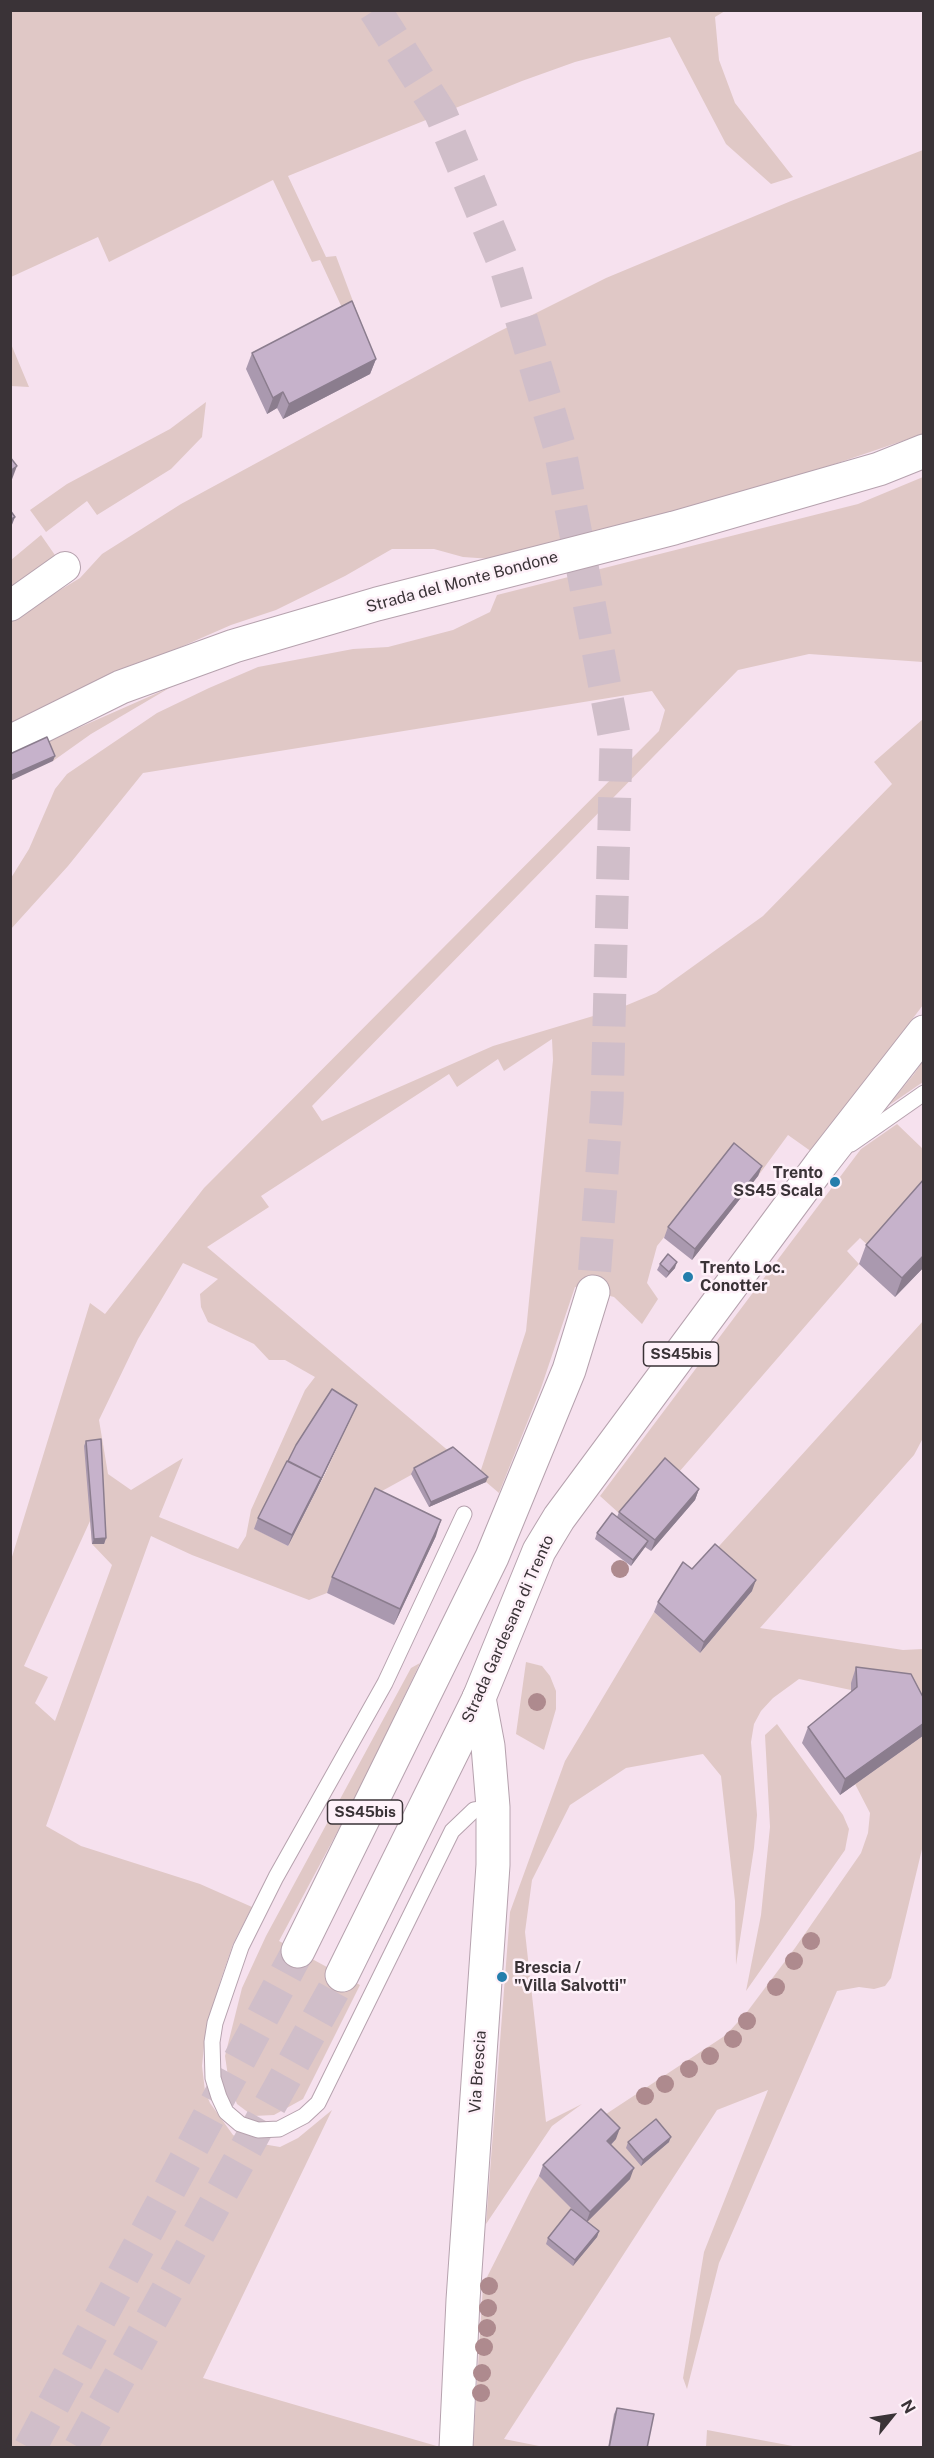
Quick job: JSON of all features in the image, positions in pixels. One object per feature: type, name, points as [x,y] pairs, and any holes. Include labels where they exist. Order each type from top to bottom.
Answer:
[{"type":"main road","name":"Strada del Monte Bondone","points":[[10,742],[121,687],[234,646],[377,604],[674,528],[879,469],[924,451]]},
{"type":"main road","name":"Strada Gardesana di Trento","points":[[342,1975],[479,1698],[539,1551],[559,1518],[821,1164],[924,1032]]},
{"type":"main road","name":"SS45bis","points":[[298,1951],[492,1557],[568,1370],[593,1292]]},
{"type":"main road","name":"Via Brescia","points":[[456,2448],[463,2300],[493,1865],[493,1807],[488,1746],[479,1698]]},
{"type":"street","points":[[10,606],[65,567]]},
{"type":"lane","name":"Strada Gardesana di Trento","points":[[821,1164],[924,1094]]},
{"type":"lane","points":[[464,1514],[385,1683],[281,1866],[241,1947],[215,2023],[212,2042],[213,2078],[219,2097],[226,2112],[240,2124],[270,2131],[279,2129],[304,2116],[318,2103],[452,1831],[474,1810],[493,1807]]},
{"type":"shaded area","points":[[10,11],[725,11],[715,17],[719,60],[735,103],[793,177],[771,184],[726,144],[670,37],[575,62],[522,81],[288,176],[326,257],[336,256],[360,320],[350,325],[320,260],[312,262],[273,180],[109,262],[98,237],[11,277]]},
{"type":"shaded area","points":[[923,150],[923,434],[782,482],[492,559],[463,557],[434,549],[392,549],[345,576],[276,610],[231,625],[11,725],[10,620],[80,578],[102,554],[181,504],[496,333],[606,278],[791,201]]},
{"type":"shaded area","points":[[11,344],[29,387],[11,386]]},
{"type":"shaded area","points":[[206,402],[202,437],[171,469],[97,515],[87,501],[46,532],[30,510],[67,484],[170,429]]},
{"type":"shaded area","points":[[923,477],[923,662],[809,654],[738,670],[312,1106],[322,1121],[493,1046],[620,1008],[656,993],[763,916],[892,784],[874,762],[923,719],[923,1005],[812,1152],[788,1135],[758,1176],[730,1155],[657,1246],[647,1283],[658,1299],[642,1324],[614,1297],[575,1287],[541,1388],[499,1493],[479,1476],[526,1331],[553,1060],[552,1039],[504,1071],[498,1059],[457,1087],[449,1074],[261,1196],[269,1207],[207,1247],[451,1453],[382,1491],[370,1503],[327,1593],[309,1600],[192,1555],[151,1536],[46,1826],[81,1846],[200,1884],[252,1907],[233,1944],[205,2036],[202,2066],[205,2091],[210,2103],[233,2135],[245,2141],[280,2147],[298,2138],[332,2110],[203,2378],[440,2447],[11,2447],[11,1560],[90,1303],[105,1314],[204,1188],[659,731],[665,710],[652,691],[143,773],[68,866],[11,929],[11,878],[29,849],[55,789],[67,774],[157,713],[209,688],[258,667],[353,649],[388,647],[453,630],[490,612],[497,595],[858,504]],"holes":[[[183,1263],[218,1279],[200,1294],[201,1307],[208,1322],[254,1344],[269,1360],[285,1360],[315,1377],[305,1390],[251,1510],[246,1536],[238,1549],[159,1517],[183,1458],[131,1490],[108,1474],[99,1420],[138,1339]],[[354,1410],[325,1474],[288,1546],[255,1529]],[[90,1521],[92,1544],[112,1565],[55,1721],[35,1703],[48,1677],[24,1666]]]},
{"type":"shaded area","points":[[41,535],[57,558],[11,594],[11,560]]},
{"type":"shaded area","points":[[171,687],[91,734],[53,761],[10,758]]},
{"type":"shaded area","points":[[923,1061],[923,1082],[888,1106],[914,1074]]},
{"type":"shaded area","points":[[897,1124],[923,1149],[923,1191],[872,1249],[860,1238],[847,1251],[859,1264],[673,1479],[621,1515],[600,1496],[861,1149]]},
{"type":"shaded area","points":[[923,1321],[923,1438],[914,1455],[760,1628],[903,1650],[923,1649],[923,1726],[851,1683],[851,1690],[799,1679],[773,1698],[761,1711],[754,1724],[751,1742],[757,1815],[736,1965],[735,1901],[721,1776],[703,1754],[626,1768],[570,1805],[532,1880],[525,1932],[546,2122],[582,2104],[552,2126],[486,2224],[510,1912],[565,1761],[654,1612],[700,1653],[752,1591],[711,1555]]},
{"type":"shaded area","points":[[526,1662],[542,1666],[550,1676],[556,1691],[556,1709],[544,1750],[516,1734]]},
{"type":"shaded area","points":[[420,1663],[357,1795],[279,1941],[360,1985],[303,2099],[274,2115],[253,2116],[237,2104],[229,2083],[225,2056],[242,1988],[266,1936],[411,1668]]},
{"type":"shaded area","points":[[777,1724],[843,1815],[849,1829],[845,1850],[746,1991],[761,1915],[770,1827],[765,1735]]},
{"type":"shaded area","points":[[923,1735],[923,1845],[891,1978],[885,1986],[874,1989],[859,1987],[837,1991],[719,2263],[687,2389],[683,2378],[704,2252],[768,2090],[717,2110],[504,2439],[544,2447],[473,2448],[483,2285],[539,2176],[597,2120],[726,2035],[747,2012],[861,1853],[868,1833],[870,1813],[855,1784]]},
{"type":"shaded area","points":[[707,2430],[798,2447],[706,2447]]},
{"type":"building","points":[[352,301],[376,359],[289,404],[283,392],[273,398],[252,353]]},
{"type":"building","points":[[10,457],[17,466],[10,471]]},
{"type":"building","points":[[10,510],[15,517],[10,520]]},
{"type":"building","points":[[47,737],[55,756],[12,775],[10,754]]},
{"type":"building","points":[[734,1143],[762,1166],[695,1249],[668,1227]]},
{"type":"building","points":[[924,1179],[924,1255],[902,1278],[866,1245]]},
{"type":"building","points":[[668,1254],[677,1262],[669,1272],[660,1264]]},
{"type":"building","points":[[332,1389],[357,1405],[319,1483],[321,1478],[288,1461]]},
{"type":"building","points":[[101,1439],[106,1538],[94,1539],[86,1441]]},
{"type":"building","points":[[453,1447],[488,1477],[431,1502],[414,1468]]},
{"type":"building","points":[[665,1458],[699,1489],[655,1540],[619,1512]]},
{"type":"building","points":[[287,1461],[321,1478],[292,1535],[258,1518]]},
{"type":"building","points":[[375,1488],[441,1520],[400,1609],[332,1577]]},
{"type":"building","points":[[612,1513],[648,1541],[633,1560],[597,1533]]},
{"type":"building","points":[[715,1544],[756,1580],[704,1642],[658,1602],[683,1562],[692,1569]]},
{"type":"building","points":[[856,1667],[911,1674],[924,1699],[924,1723],[845,1779],[808,1727],[857,1687]]},
{"type":"building","points":[[601,2109],[620,2128],[607,2141],[634,2168],[590,2212],[543,2165]]},
{"type":"building","points":[[656,2119],[671,2137],[643,2160],[628,2142]]},
{"type":"building","points":[[571,2209],[599,2231],[575,2260],[548,2238]]},
{"type":"building","points":[[617,2408],[654,2414],[647,2448],[609,2448]]},
{"type":"tunnel","points":[[375,10],[441,114],[507,271],[559,445],[616,745],[607,1105],[593,1292]]},
{"type":"tunnel","points":[[30,2448],[298,1951]]},
{"type":"tunnel","points":[[80,2448],[342,1975]]},
{"type":"place","name":"Trento SS45 Scala","points":[[835,1182]]},
{"type":"place","name":"Trento Loc. Conotter","points":[[688,1277]]},
{"type":"place","name":"Brescia / \"Villa Salvotti\"","points":[[502,1977]]}]
